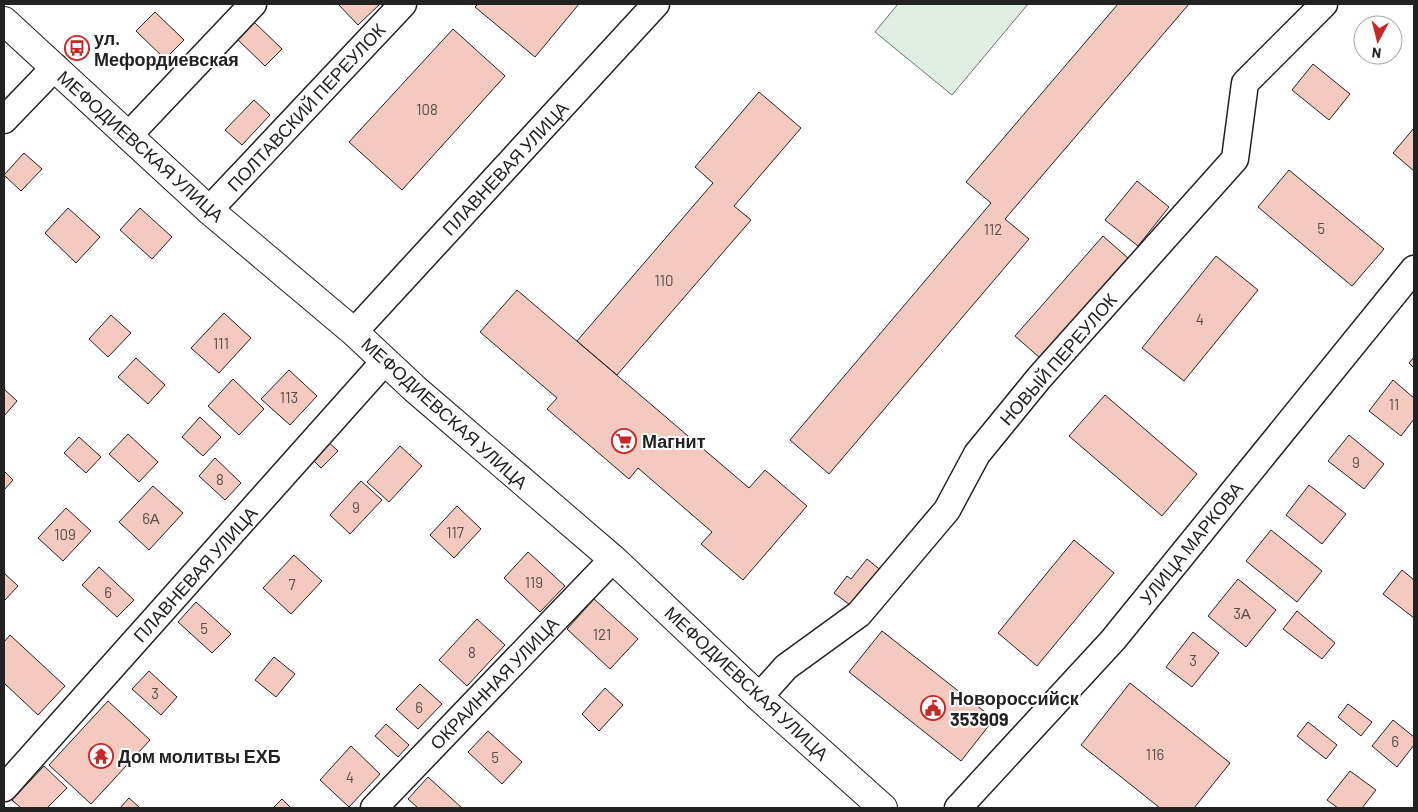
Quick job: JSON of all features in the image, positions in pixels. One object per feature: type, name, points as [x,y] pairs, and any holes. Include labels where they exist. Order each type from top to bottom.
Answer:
[{"type":"main road","name":"МЕФОДИЕВСКАЯ УЛИЦА","points":[[4,21],[209,210],[354,332],[415,389],[613,559],[759,697],[883,808]]},
{"type":"street","points":[[128,136],[253,4]]},
{"type":"street","name":"ПОЛТАВСКИЙ ПЕРЕУЛОК","points":[[209,210],[403,4]]},
{"type":"street","name":"ПЛАВНЕВАЯ УЛИЦА","points":[[354,332],[656,4]]},
{"type":"street","name":"НОВЫЙ ПЕРЕУЛОК","points":[[759,697],[786,667],[858,614],[947,510],[977,454],[1039,378],[1235,160],[1246,83],[1324,4]]},
{"type":"street","points":[[4,120],[55,67]]},
{"type":"street","name":"УЛИЦА МАРКОВА","points":[[958,808],[1113,640],[1414,269]]},
{"type":"street","name":"ПЛАВНЕВАЯ УЛИЦА","points":[[4,788],[385,361]]},
{"type":"street","name":"ОКРАИННАЯ УЛИЦА","points":[[374,808],[613,559]]},
{"type":"green space","points":[[898,4],[1028,4],[952,95],[875,32]]},
{"type":"building","points":[[338,4],[380,4],[358,25]]},
{"type":"building","points":[[478,4],[579,4],[535,57],[475,7]]},
{"type":"building","points":[[1118,4],[1189,4],[1005,219],[1029,239],[829,474],[790,440],[991,203],[966,182]]},
{"type":"building","points":[[155,12],[184,40],[165,59],[136,31]]},
{"type":"building","points":[[254,22],[282,49],[265,66],[237,39]]},
{"type":"building","points":[[453,29],[505,76],[402,190],[349,142]]},
{"type":"building","points":[[1313,64],[1350,94],[1329,120],[1292,90]]},
{"type":"building","points":[[759,92],[801,128],[734,206],[751,220],[617,375],[577,341],[713,183],[695,167]]},
{"type":"building","points":[[254,100],[270,115],[242,145],[225,130]]},
{"type":"building","points":[[1414,128],[1414,171],[1393,153]]},
{"type":"building","points":[[24,153],[42,169],[21,191],[4,175]]},
{"type":"building","points":[[1289,170],[1384,249],[1352,286],[1258,207]]},
{"type":"building","points":[[1137,181],[1169,207],[1138,246],[1105,220]]},
{"type":"building","points":[[68,208],[100,237],[76,263],[45,233]]},
{"type":"building","points":[[140,208],[172,237],[152,259],[120,230]]},
{"type":"building","points":[[1103,236],[1128,258],[1040,358],[1015,336]]},
{"type":"building","points":[[1216,256],[1258,290],[1184,381],[1142,348]]},
{"type":"building","points":[[517,290],[749,488],[765,470],[807,506],[743,580],[701,544],[712,532],[638,468],[629,479],[547,409],[557,398],[480,332]]},
{"type":"building","points":[[224,313],[251,338],[219,373],[191,348]]},
{"type":"building","points":[[111,315],[131,333],[108,357],[89,339]]},
{"type":"building","points":[[1414,357],[1414,368],[1409,363]]},
{"type":"building","points":[[136,358],[165,385],[148,404],[118,377]]},
{"type":"building","points":[[289,370],[317,396],[290,425],[261,399]]},
{"type":"building","points":[[233,379],[264,409],[239,435],[208,406]]},
{"type":"building","points":[[1393,380],[1414,398],[1414,419],[1401,436],[1369,411]]},
{"type":"building","points":[[4,389],[17,401],[4,416]]},
{"type":"building","points":[[1105,395],[1197,474],[1162,516],[1069,436]]},
{"type":"building","points":[[200,417],[221,437],[203,456],[182,437]]},
{"type":"building","points":[[128,434],[158,462],[139,482],[109,454]]},
{"type":"building","points":[[1349,435],[1384,464],[1364,489],[1328,461]]},
{"type":"building","points":[[79,437],[101,457],[86,473],[64,453]]},
{"type":"building","points":[[324,438],[338,451],[321,468],[308,455]]},
{"type":"building","points":[[400,446],[422,466],[389,502],[367,482]]},
{"type":"building","points":[[215,458],[241,483],[225,500],[199,476]]},
{"type":"building","points":[[4,471],[13,480],[4,490]]},
{"type":"building","points":[[361,481],[382,500],[350,534],[330,515]]},
{"type":"building","points":[[1309,485],[1346,514],[1322,544],[1286,515]]},
{"type":"building","points":[[153,486],[183,513],[149,550],[119,522]]},
{"type":"building","points":[[457,506],[481,529],[454,558],[430,535]]},
{"type":"building","points":[[66,508],[91,531],[63,561],[38,538]]},
{"type":"building","points":[[1271,530],[1322,571],[1297,602],[1246,561]]},
{"type":"building","points":[[1074,540],[1114,573],[1037,666],[998,633]]},
{"type":"building","points":[[528,552],[565,586],[540,612],[504,578]]},
{"type":"building","points":[[294,555],[322,581],[291,614],[263,588]]},
{"type":"building","points":[[867,559],[883,572],[854,608],[834,593],[847,576],[851,579]]},
{"type":"building","points":[[99,567],[134,600],[117,617],[82,585]]},
{"type":"building","points":[[1402,570],[1414,580],[1414,618],[1383,594]]},
{"type":"building","points":[[4,573],[18,586],[4,601]]},
{"type":"building","points":[[1238,579],[1276,610],[1246,647],[1208,616]]},
{"type":"building","points":[[594,599],[638,639],[610,669],[567,629]]},
{"type":"building","points":[[196,602],[231,634],[212,653],[178,622]]},
{"type":"building","points":[[1297,611],[1335,643],[1322,659],[1283,629]]},
{"type":"building","points":[[477,619],[505,645],[467,686],[439,660]]},
{"type":"building","points":[[882,631],[994,719],[961,761],[849,672]]},
{"type":"building","points":[[1193,632],[1219,653],[1192,687],[1166,667]]},
{"type":"building","points":[[10,635],[65,686],[38,715],[4,683],[4,642]]},
{"type":"building","points":[[274,657],[295,674],[276,697],[255,680]]},
{"type":"building","points":[[149,671],[177,697],[161,715],[132,689]]},
{"type":"building","points":[[1130,683],[1230,763],[1194,808],[1160,808],[1081,745]]},
{"type":"building","points":[[420,684],[442,704],[418,729],[396,709]]},
{"type":"building","points":[[605,688],[623,705],[599,731],[582,714]]},
{"type":"building","points":[[108,701],[150,740],[91,804],[49,765]]},
{"type":"building","points":[[1348,704],[1372,722],[1361,736],[1338,717]]},
{"type":"building","points":[[1393,720],[1414,737],[1414,745],[1397,767],[1372,746]]},
{"type":"building","points":[[1308,722],[1337,745],[1326,759],[1297,736]]},
{"type":"building","points":[[386,724],[409,745],[398,757],[375,736]]},
{"type":"building","points":[[488,731],[522,762],[502,784],[468,752]]},
{"type":"building","points":[[351,746],[380,774],[349,807],[320,780]]},
{"type":"building","points":[[44,766],[67,788],[47,808],[21,808],[12,800]]},
{"type":"building","points":[[1350,771],[1376,790],[1362,808],[1338,808],[1327,800]]},
{"type":"building","points":[[428,777],[462,808],[418,808],[408,799]]},
{"type":"building","points":[[129,798],[140,808],[120,808]]},
{"type":"building","points":[[282,799],[291,808],[273,808]]},
{"type":"place","name":"ул. Мефордиевская","points":[[77,48]]},
{"type":"place","name":"Магнит","points":[[624,441]]},
{"type":"place","name":"Новороссийск 353909","points":[[933,708]]},
{"type":"place","name":"Дом молитвы ЕХБ","points":[[101,756]]}]
